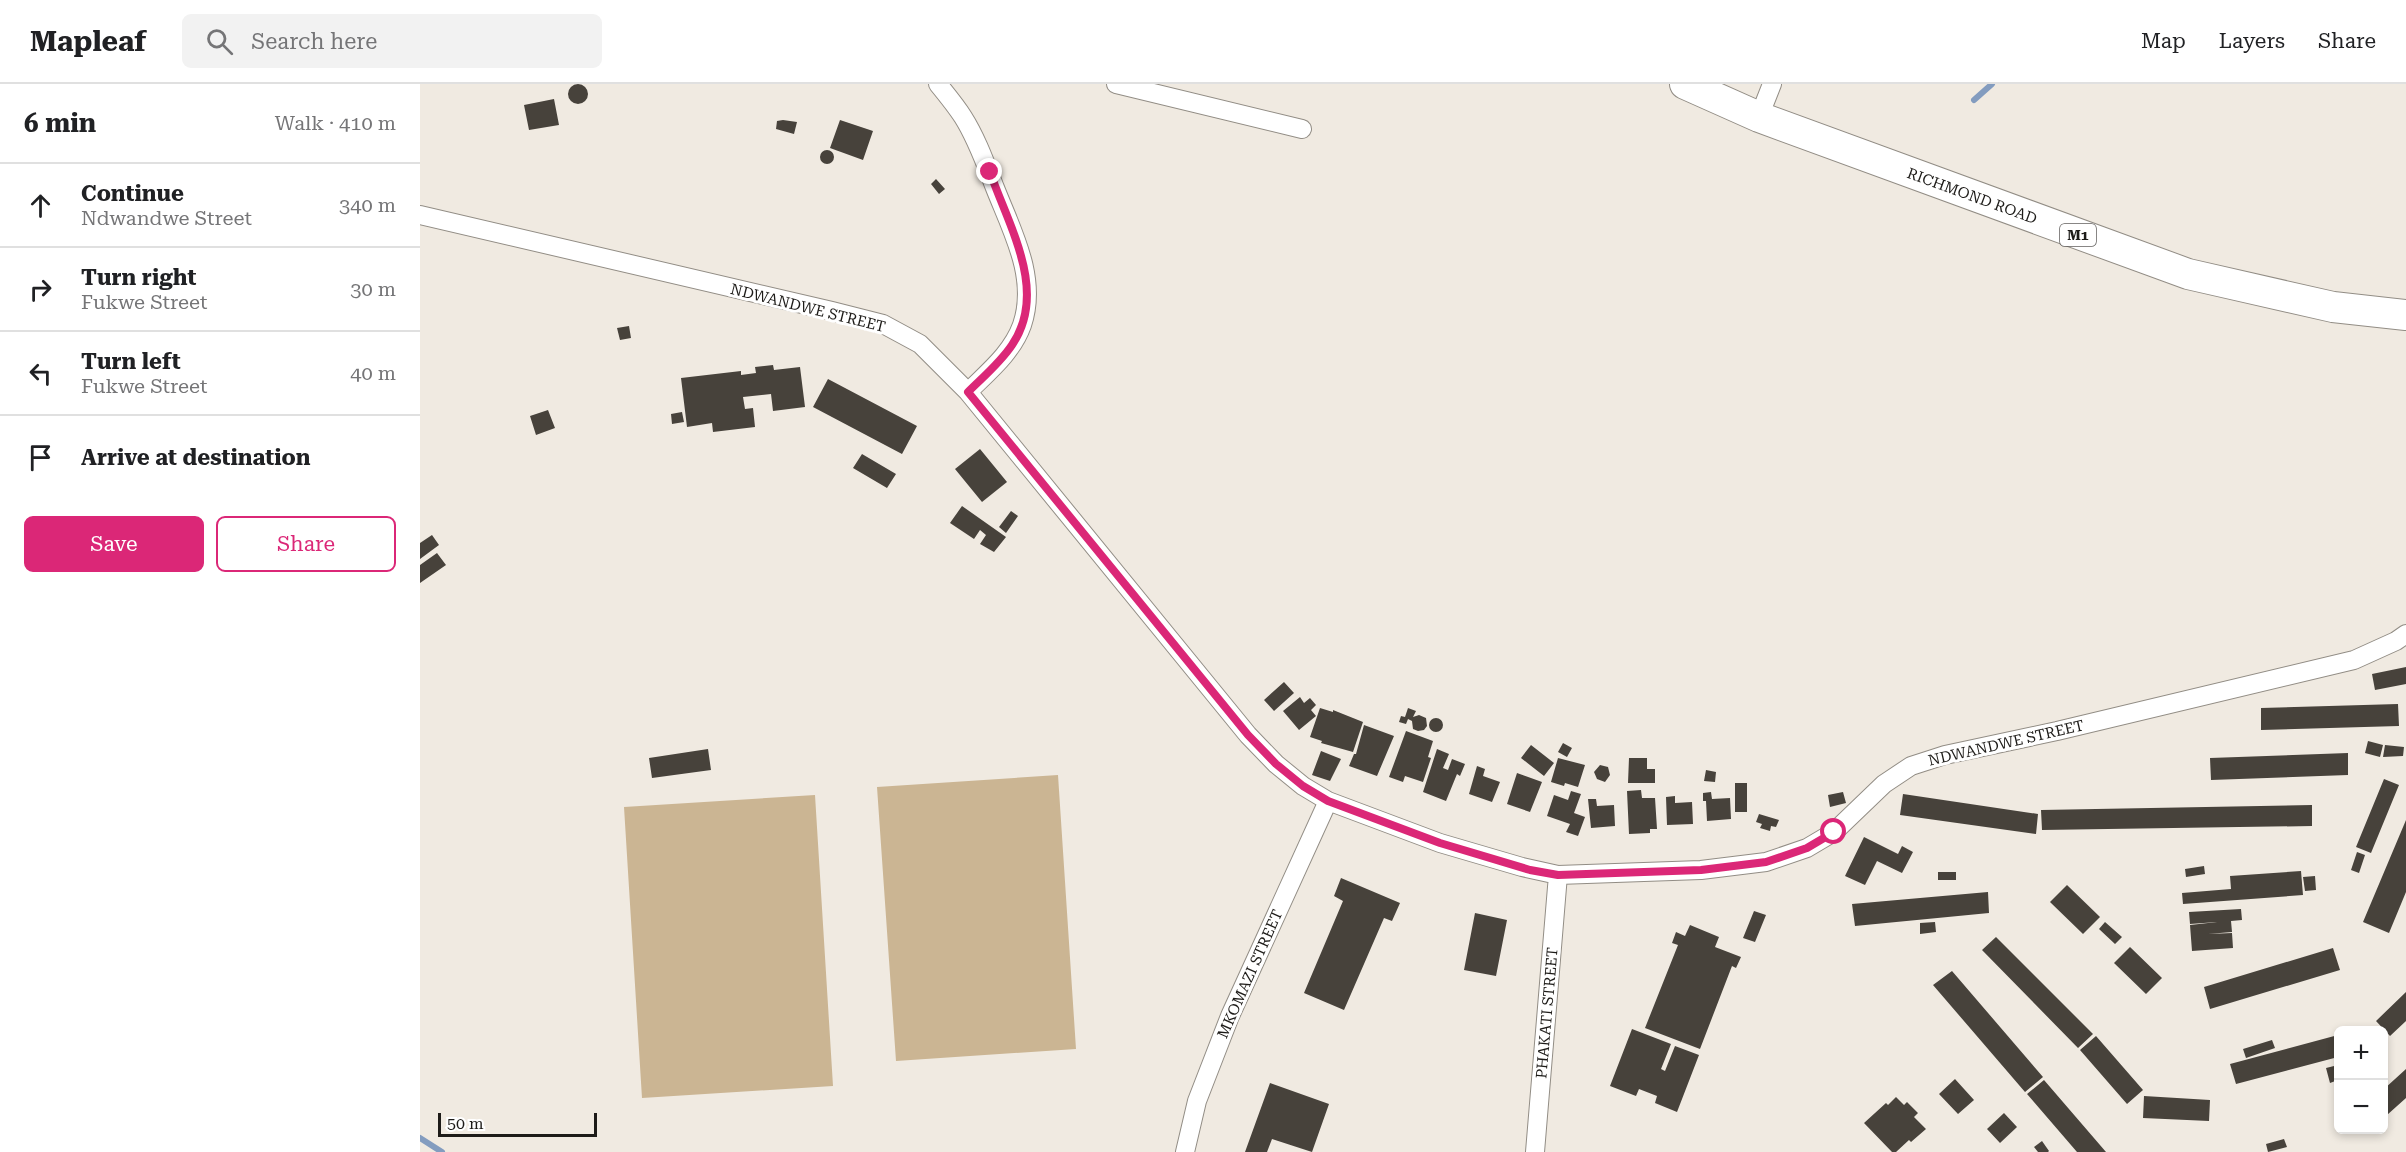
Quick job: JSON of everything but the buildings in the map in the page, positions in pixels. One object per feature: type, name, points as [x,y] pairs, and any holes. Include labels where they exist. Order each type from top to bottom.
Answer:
[{"type":"highway","name":"RICHMOND ROAD","points":[[1685,84],[1760,117],[2188,274],[2333,307],[2406,315]]},
{"type":"street","points":[[939,84],[963,118],[990,172],[1013,228],[1026,278],[1026,302],[1022,324],[1014,343],[999,362],[968,392]]},
{"type":"street","points":[[1116,84],[1302,129]]},
{"type":"street","points":[[1760,117],[1772,84]]},
{"type":"street","name":"NDWANDWE STREET","points":[[420,215],[883,324],[920,344],[968,392],[1248,735],[1276,764],[1303,786],[1328,801],[1440,843],[1530,870],[1558,875],[1701,870],[1766,862],[1807,848],[1834,832],[1884,784],[1911,766],[1945,756],[2354,660],[2406,634]]},
{"type":"street","name":"MKOMAZI STREET","points":[[1185,1152],[1197,1101],[1230,1016],[1328,801]]},
{"type":"street","name":"PHAKATI STREET","points":[[1535,1152],[1558,875]]},
{"type":"shaded area","points":[[1058,775],[1076,1049],[896,1061],[877,787]]},
{"type":"shaded area","points":[[815,795],[833,1086],[642,1098],[624,807]]},
{"type":"waterway","points":[[1974,100],[1992,84]]},
{"type":"waterway","points":[[420,1138],[442,1152]]},
{"type":"route","points":[[990,172],[995,189],[1013,228],[1026,278],[1026,302],[1022,324],[1014,343],[999,362],[968,392],[1248,735],[1276,764],[1303,786],[1328,801],[1440,843],[1530,870],[1558,875],[1701,870],[1766,862],[1807,848],[1834,832]]}]
